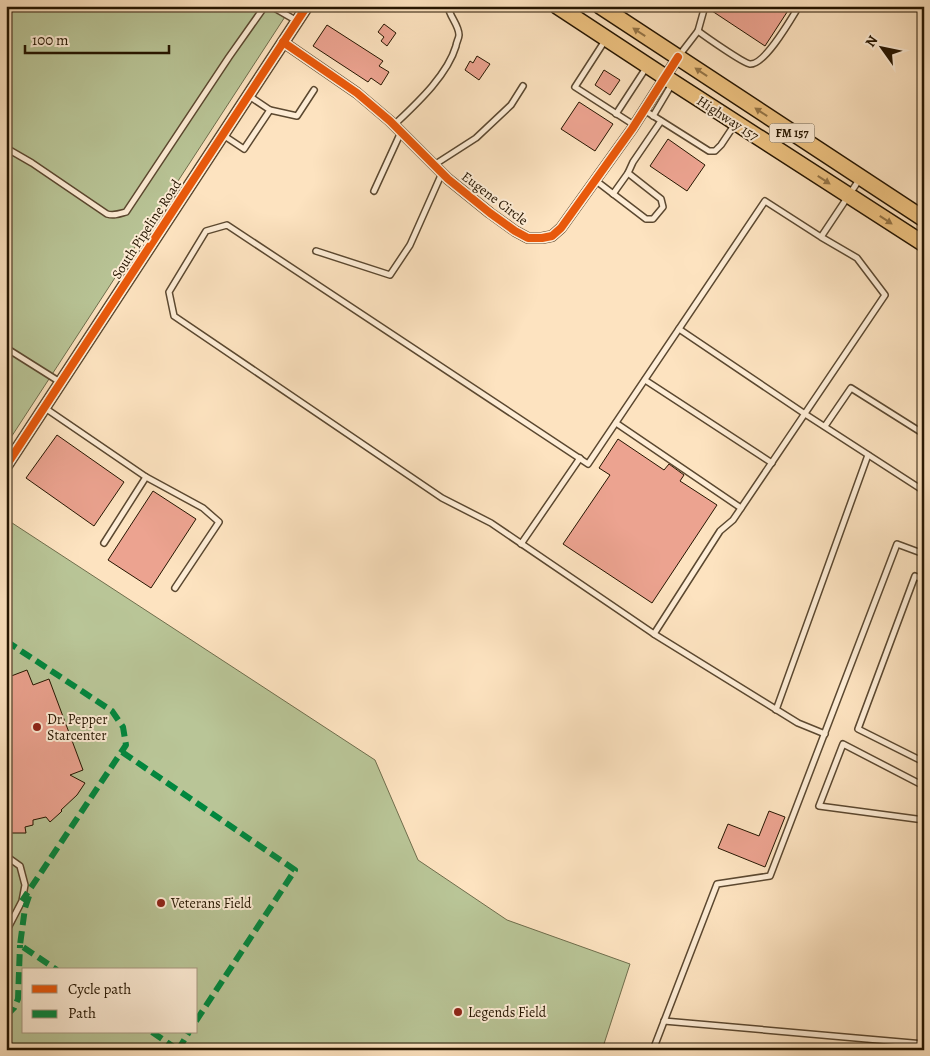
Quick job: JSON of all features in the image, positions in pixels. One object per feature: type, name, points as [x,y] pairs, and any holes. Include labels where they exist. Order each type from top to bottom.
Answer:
[{"type":"main road","name":"Highway 157","points":[[557,6],[924,244]]},
{"type":"main road","name":"Highway 157","points":[[600,6],[924,218]]},
{"type":"street","name":"South Pipeline Road","points":[[6,466],[307,6]]},
{"type":"street","name":"Eugene Circle","points":[[283,42],[357,93],[398,129],[442,173],[490,213],[528,238],[552,236],[562,228],[634,126],[648,113],[669,80],[678,57]]},
{"type":"lane","points":[[6,148],[32,163],[107,214],[118,215],[126,212],[265,6]]},
{"type":"lane","points":[[271,6],[297,21]]},
{"type":"lane","points":[[374,191],[398,129],[430,90],[453,56],[459,35],[448,6]]},
{"type":"lane","points":[[678,57],[698,31],[705,6]]},
{"type":"lane","points":[[698,31],[750,64],[759,61],[768,53],[798,6]]},
{"type":"lane","points":[[606,39],[575,87],[634,126]]},
{"type":"lane","points":[[616,114],[648,66]]},
{"type":"lane","points":[[434,165],[476,138],[511,105],[523,86]]},
{"type":"lane","points":[[248,96],[270,110],[297,116],[314,90]]},
{"type":"lane","points":[[223,135],[244,149],[270,110]]},
{"type":"lane","points":[[648,113],[709,151],[715,151],[721,145],[736,123]]},
{"type":"lane","points":[[613,194],[662,121]]},
{"type":"lane","points":[[316,250],[390,275],[410,245],[442,173]]},
{"type":"lane","points":[[595,180],[646,219],[653,219],[663,207],[661,199],[628,173]]},
{"type":"lane","points":[[821,237],[860,177]]},
{"type":"lane","points":[[654,634],[720,531],[733,520],[885,295],[857,258],[765,201],[588,464],[227,225],[206,231],[169,292],[174,316],[442,498],[491,523],[654,634],[776,710],[798,723],[825,734]]},
{"type":"lane","points":[[679,329],[924,492]]},
{"type":"lane","points":[[6,348],[60,383]]},
{"type":"lane","points":[[645,380],[772,463]]},
{"type":"lane","points":[[825,426],[851,388],[924,434]]},
{"type":"lane","points":[[44,407],[146,477],[203,508],[219,522],[175,588]]},
{"type":"lane","points":[[616,423],[741,508]]},
{"type":"lane","points":[[776,710],[868,455]]},
{"type":"lane","points":[[521,544],[580,458]]},
{"type":"lane","points":[[104,543],[146,477]]},
{"type":"lane","points":[[653,1050],[717,884],[770,876],[897,544],[924,554]]},
{"type":"lane","points":[[924,580],[915,576],[858,729],[924,762]]},
{"type":"lane","points":[[924,786],[843,744],[819,806],[924,820]]},
{"type":"lane","points":[[6,856],[20,866],[25,885],[22,901],[8,928],[6,955]]},
{"type":"lane","points":[[664,1021],[924,1044]]},
{"type":"green space","points":[[6,6],[292,6],[6,445]]},
{"type":"green space","points":[[6,519],[375,760],[418,860],[507,920],[630,964],[602,1050],[6,1050]]},
{"type":"building","points":[[709,6],[791,6],[765,46],[709,9]]},
{"type":"building","points":[[384,24],[396,33],[387,46],[381,41],[384,37],[378,32]]},
{"type":"building","points":[[327,25],[383,61],[379,66],[389,72],[381,85],[371,78],[368,82],[313,46]]},
{"type":"building","points":[[477,56],[490,64],[479,80],[465,70],[470,61],[473,63]]},
{"type":"building","points":[[604,70],[620,80],[610,95],[595,85]]},
{"type":"building","points":[[579,102],[613,124],[595,151],[561,129]]},
{"type":"building","points":[[668,139],[705,165],[687,191],[650,166]]},
{"type":"building","points":[[57,435],[124,482],[94,526],[26,478]]},
{"type":"building","points":[[618,439],[664,470],[669,464],[684,475],[680,481],[717,505],[652,603],[563,544],[610,475],[599,468]]},
{"type":"building","points":[[153,491],[196,519],[151,588],[108,560]]},
{"type":"building","name":"Dr. Pepper Starcenter","points":[[27,670],[33,685],[49,679],[83,770],[70,775],[85,783],[77,795],[50,822],[46,817],[33,820],[33,825],[25,827],[26,833],[6,833],[6,678]]},
{"type":"building","points":[[769,811],[785,817],[765,867],[718,848],[728,824],[759,836]]},
{"type":"marked path","points":[[6,641],[112,711],[123,727],[126,745],[22,901]]},
{"type":"marked path","points":[[122,752],[295,870],[198,1018]]},
{"type":"marked path","points":[[29,896],[25,908],[20,945],[54,968]]},
{"type":"marked path","points":[[6,1016],[14,1008],[18,999],[20,945]]},
{"type":"marked path","points":[[155,1034],[178,1050]]},
{"type":"marked path","points":[[178,1050],[188,1034]]},
{"type":"cycle path","points":[[6,466],[307,6]]},
{"type":"cycle path","points":[[283,42],[357,93],[390,121],[448,179],[490,213],[528,238],[552,236],[561,228],[632,129],[678,57]]},
{"type":"place","name":"Dr. Pepper Starcenter","points":[[37,727]]},
{"type":"place","name":"Veterans Field","points":[[161,903]]},
{"type":"place","name":"Legends Field","points":[[458,1012]]}]
